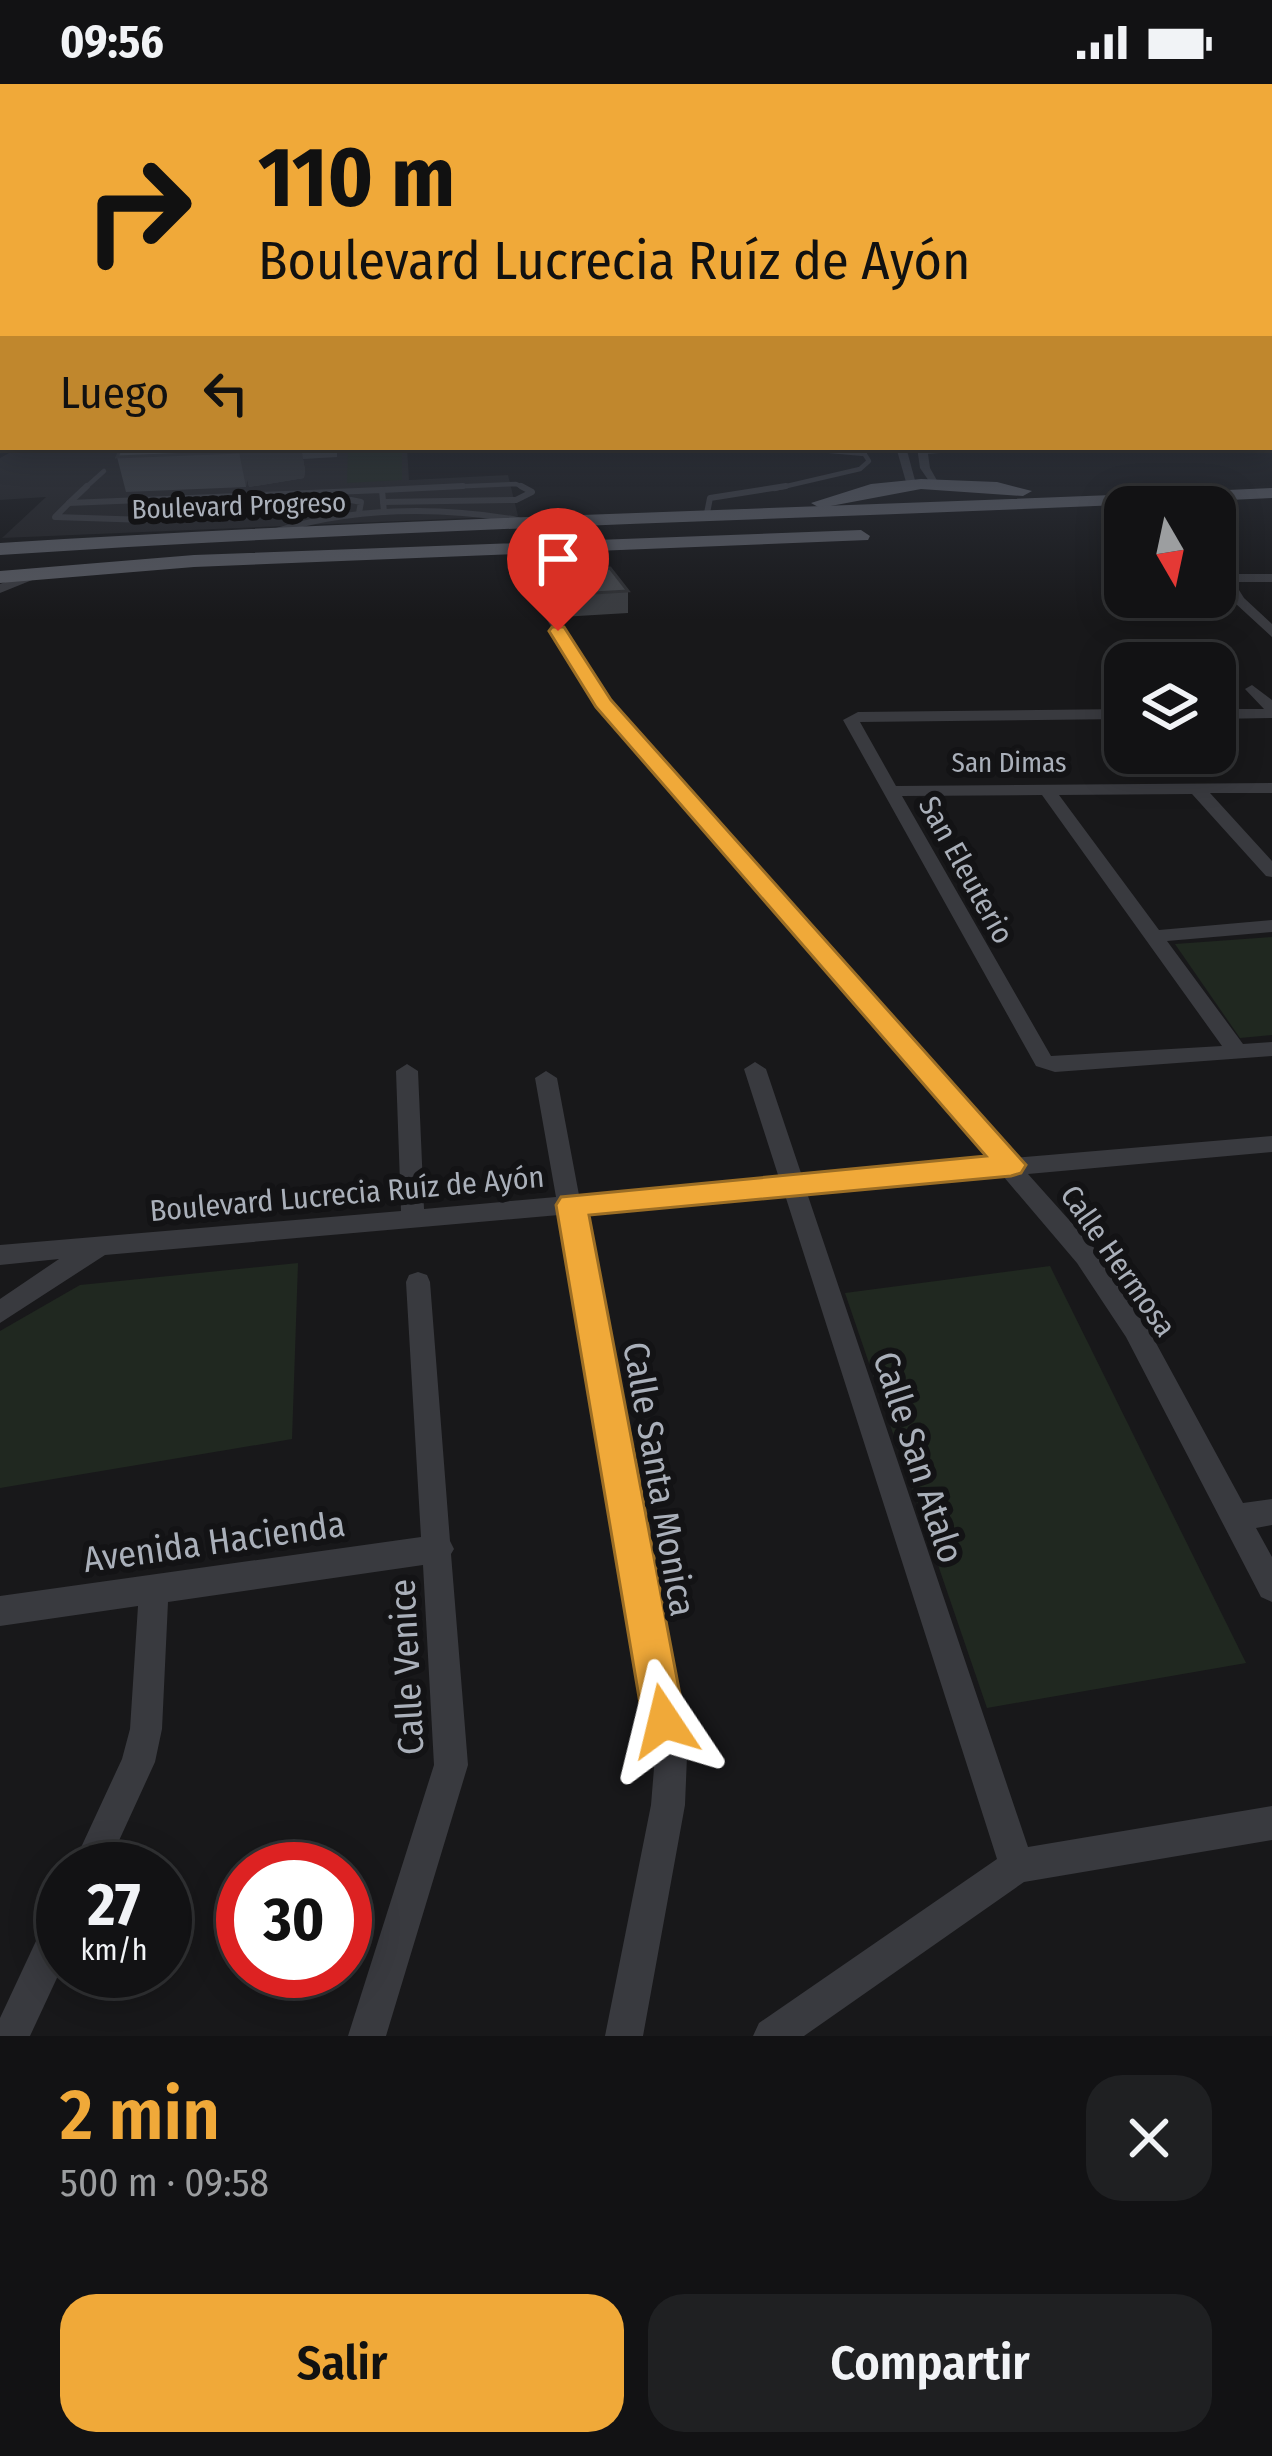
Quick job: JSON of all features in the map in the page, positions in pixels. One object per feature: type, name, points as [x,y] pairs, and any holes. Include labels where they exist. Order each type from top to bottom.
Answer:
[{"type":"main road","points":[[785,515],[866,489],[912,482],[1090,502]]},
{"type":"main road","name":"Boulevard Progreso","points":[[0,549],[276,531],[785,515],[962,519],[1090,502],[1272,493]]},
{"type":"main road","points":[[843,514],[864,520],[865,525],[844,536]]},
{"type":"main road","name":"Boulevard Progreso","points":[[0,577],[194,561],[887,535]]},
{"type":"street","points":[[902,450],[912,482]]},
{"type":"street","points":[[921,450],[935,482]]},
{"type":"street","name":"Calle Hermosa","points":[[512,551],[603,703],[1011,1165],[1117,1299],[1272,1587]]},
{"type":"street","points":[[0,590],[38,572]]},
{"type":"street","points":[[1236,578],[1272,576]]},
{"type":"street","points":[[1236,579],[1272,576]]},
{"type":"street","points":[[1250,581],[1266,613],[1261,618]]},
{"type":"street","points":[[1236,593],[1250,614],[1261,618],[1272,633]]},
{"type":"street","points":[[1252,689],[1272,711]]},
{"type":"street","points":[[1236,713],[1272,711]]},
{"type":"street","name":"San Eleuterio","points":[[1104,714],[858,717],[851,721],[1036,1053],[1055,1065],[1238,1052]]},
{"type":"street","name":"San Dimas","points":[[891,791],[1272,788]]},
{"type":"street","points":[[1197,789],[1272,872]]},
{"type":"street","points":[[1046,790],[1238,1052],[1272,1049]]},
{"type":"street","points":[[1154,936],[1272,926]]},
{"type":"street","name":"Calle San Atalo","points":[[755,1069],[1017,1866]]},
{"type":"street","points":[[407,1071],[412,1218]]},
{"type":"street","name":"Calle Santa Monica","points":[[546,1078],[672,1778],[624,2036]]},
{"type":"street","name":"Boulevard Lucrecia Ruíz de Ayón","points":[[0,1255],[1272,1144]]},
{"type":"street","points":[[0,1313],[40,1282],[107,1245]]},
{"type":"street","name":"Calle Venice","points":[[367,2036],[451,1765],[440,1549],[418,1282]]},
{"type":"street","points":[[1237,1519],[1272,1512]]},
{"type":"street","name":"Avenida Hacienda","points":[[0,1611],[440,1549]]},
{"type":"street","points":[[100,1842],[137,1762],[146,1730],[154,1590]]},
{"type":"street","points":[[772,2036],[1017,1866],[1272,1823]]},
{"type":"street","points":[[11,2036],[36,1982]]},
{"type":"lane","points":[[706,518],[705,503],[710,498],[860,470],[868,460],[862,450]]},
{"type":"lane","points":[[104,471],[55,517],[57,521],[280,510],[352,500],[361,502],[359,513]]},
{"type":"lane","points":[[69,503],[516,484],[532,493],[516,500],[423,501],[276,531]]},
{"type":"lane","points":[[423,488],[423,501]]},
{"type":"lane","points":[[382,490],[383,507]]},
{"type":"lane","points":[[383,507],[533,523]]},
{"type":"shaded area","points":[[15,450],[407,450],[409,480],[508,475],[518,516],[2,538],[46,497],[0,500],[0,458]]},
{"type":"shaded area","points":[[348,450],[402,450],[402,480],[347,483]]},
{"type":"shaded area","points":[[1272,937],[1272,1035],[1240,1038],[1175,944]]},
{"type":"shaded area","points":[[298,1263],[292,1439],[0,1488],[0,1331],[80,1285]]},
{"type":"shaded area","points":[[1050,1266],[1246,1663],[987,1708],[845,1293]]},
{"type":"building","points":[[120,450],[239,450],[239,452],[117,457]]},
{"type":"building","points":[[610,568],[628,591],[560,595],[550,571]]},
{"type":"route","points":[[558,631],[603,703],[1011,1165],[572,1205],[664,1721]]}]
